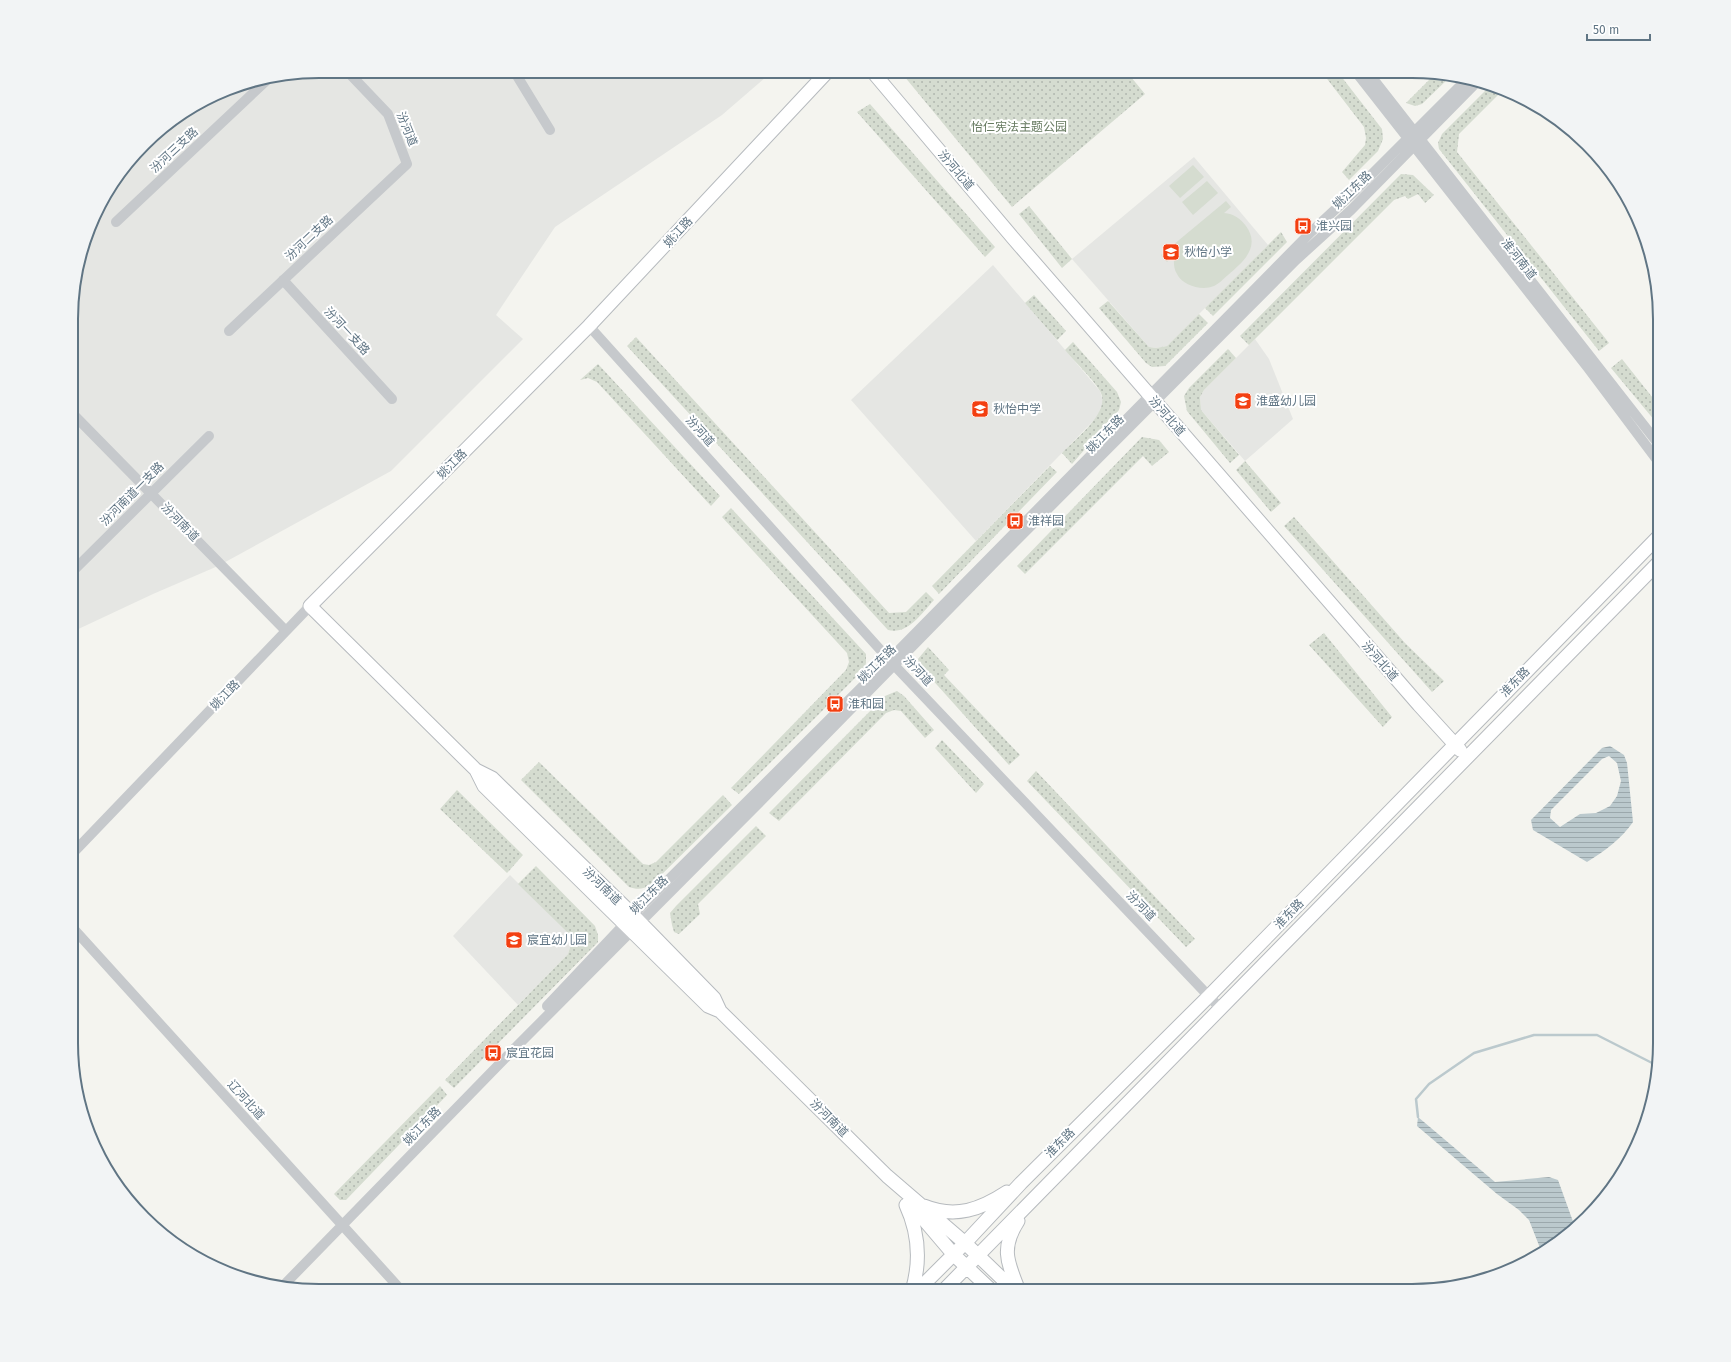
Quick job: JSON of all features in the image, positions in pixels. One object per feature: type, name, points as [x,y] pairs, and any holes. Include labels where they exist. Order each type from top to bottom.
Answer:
[{"type":"main road","name":"姚江路","points":[[310,606],[589,326],[821,78]]},
{"type":"main road","name":"汾河北道","points":[[878,78],[1152,398],[1466,757]]},
{"type":"main road","name":"淮东路","points":[[923,1284],[965,1244],[1020,1183],[1209,996],[1653,542]]},
{"type":"main road","name":"淮东路","points":[[950,1284],[1466,757],[1653,569]]},
{"type":"main road","name":"汾河南道","points":[[310,606],[476,770],[492,778],[632,923],[714,998],[720,1011],[887,1176],[965,1244],[1008,1284]]},
{"type":"main road","name":"汾河南道","points":[[887,1176],[954,1255],[984,1284]]},
{"type":"main road","points":[[918,1204],[942,1211],[969,1211],[996,1199],[1020,1183]]},
{"type":"main road","points":[[901,1194],[912,1217],[918,1244],[918,1272],[914,1284]]},
{"type":"main road","points":[[1016,1284],[1009,1263],[1007,1246],[1014,1227],[1028,1206]]},
{"type":"street","name":"汾河道","points":[[355,78],[388,114],[407,164]]},
{"type":"street","points":[[518,78],[550,130]]},
{"type":"street","name":"淮河南道","points":[[1360,78],[1414,140],[1653,437]]},
{"type":"street","name":"淮河南道","points":[[1371,78],[1414,140],[1653,455]]},
{"type":"street","name":"姚江东路","points":[[1414,140],[1463,84]]},
{"type":"street","name":"汾河三支路","points":[[116,222],[263,85]]},
{"type":"street","name":"姚江东路","points":[[287,1282],[405,1156],[632,923],[1152,398],[1311,232],[1473,86]]},
{"type":"street","name":"汾河二支路","points":[[229,331],[407,164]]},
{"type":"street","name":"汾河一支路","points":[[283,280],[392,399]]},
{"type":"street","name":"汾河道","points":[[589,326],[892,662],[1220,1008]]},
{"type":"street","name":"汾河南道","points":[[78,419],[286,631]]},
{"type":"street","name":"汾河南道一支路","points":[[78,566],[209,436]]},
{"type":"street","name":"姚江路","points":[[78,848],[310,606]]},
{"type":"street","name":"辽河北道","points":[[78,934],[396,1284]]},
{"type":"street","name":"姚江东路","points":[[281,1281],[341,1224]]},
{"type":"shaded area","points":[[319,78],[765,78],[722,115],[555,227],[496,315],[523,339],[391,471],[218,566],[153,594],[78,629],[78,319],[80,288],[86,257],[96,227],[110,199],[128,172],[160,138],[199,110],[227,96],[257,86],[288,80]]},
{"type":"shaded area","name":"秋怡小学","points":[[1194,157],[1268,245],[1167,346],[1156,348],[1149,347],[1072,259]]},
{"type":"shaded area","name":"秋怡中学","points":[[993,265],[1100,391],[1103,401],[1098,416],[976,541],[851,400]]},
{"type":"shaded area","name":"淮盛幼儿园","points":[[1255,339],[1269,359],[1293,419],[1245,461],[1201,410],[1200,397],[1204,390]]},
{"type":"shaded area","points":[[1610,746],[1624,755],[1627,763],[1633,822],[1612,844],[1587,862],[1533,830],[1531,820],[1602,748]],"holes":[[[1609,756],[1617,763],[1621,781],[1617,796],[1610,806],[1596,813],[1580,814],[1560,827],[1550,818],[1551,810],[1602,759]]]},
{"type":"shaded area","name":"宸宜幼儿园","points":[[510,875],[569,934],[571,944],[568,954],[518,1005],[453,936]]},
{"type":"shaded area","points":[[1418,1117],[1495,1182],[1549,1177],[1558,1180],[1573,1222],[1540,1247],[1529,1220],[1519,1210],[1497,1194],[1417,1126]]},
{"type":"green space","name":"怡仁宪法主题公园","points":[[906,78],[1132,78],[1145,94],[1012,207]]},
{"type":"green space","points":[[1326,78],[1342,78],[1382,129],[1383,139],[1378,151],[1349,180],[1342,172],[1365,145],[1366,138],[1364,127]]},
{"type":"green space","points":[[1430,79],[1446,81],[1422,104],[1415,106],[1406,103]]},
{"type":"green space","points":[[1486,90],[1499,94],[1459,134],[1457,152],[1609,343],[1599,351],[1439,149],[1438,143],[1442,134]]},
{"type":"green space","points":[[870,104],[995,247],[985,257],[857,112]]},
{"type":"green space","points":[[1193,165],[1204,177],[1180,198],[1169,186]]},
{"type":"green space","points":[[1401,174],[1413,175],[1434,195],[1425,203],[1418,194],[1408,199],[1405,196],[1394,200],[1249,345],[1240,336]]},
{"type":"green space","points":[[1207,181],[1218,193],[1193,215],[1182,202]]},
{"type":"green space","points":[[1226,201],[1231,207],[1224,213],[1234,215],[1239,219],[1246,226],[1250,234],[1252,241],[1248,254],[1239,265],[1216,285],[1199,288],[1188,284],[1180,278],[1176,272],[1174,255],[1167,262],[1161,255]]},
{"type":"green space","points":[[1029,206],[1072,259],[1062,268],[1019,214]]},
{"type":"green space","points":[[1281,232],[1287,242],[1213,316],[1205,308]]},
{"type":"green space","points":[[1034,295],[1066,331],[1057,340],[1025,303]]},
{"type":"green space","points":[[1108,301],[1149,347],[1156,348],[1167,346],[1199,314],[1208,323],[1165,366],[1152,367],[1146,363],[1099,308]]},
{"type":"green space","points":[[636,337],[889,613],[906,612],[926,592],[934,600],[914,622],[902,629],[895,631],[888,630],[627,346]]},
{"type":"green space","points":[[1073,342],[1117,392],[1121,402],[1119,410],[1072,464],[1062,453],[1083,433],[1097,416],[1101,408],[1102,399],[1097,386],[1065,350]]},
{"type":"green space","points":[[1228,349],[1236,358],[1204,390],[1200,397],[1201,410],[1239,455],[1230,463],[1187,411],[1184,396],[1189,388]]},
{"type":"green space","points":[[1622,359],[1653,398],[1653,419],[1611,368]]},
{"type":"green space","points":[[598,364],[720,496],[711,506],[597,382],[588,378],[580,380]]},
{"type":"green space","points":[[1142,437],[1159,440],[1169,452],[1152,466],[1143,456],[1025,574],[1017,566]]},
{"type":"green space","points":[[1245,461],[1281,503],[1271,512],[1236,470]]},
{"type":"green space","points":[[1050,466],[1057,472],[939,594],[932,586]]},
{"type":"green space","points":[[731,508],[866,654],[864,669],[739,794],[731,788],[846,670],[849,662],[847,653],[722,517]]},
{"type":"green space","points":[[1294,517],[1405,643],[1444,681],[1432,692],[1284,526]]},
{"type":"green space","points":[[1324,633],[1392,717],[1383,727],[1309,645]]},
{"type":"green space","points":[[928,647],[949,670],[944,675],[1020,755],[1009,765],[920,666],[918,659]]},
{"type":"green space","points":[[897,691],[904,696],[934,730],[925,738],[901,711],[894,710],[886,713],[779,821],[769,813],[885,696]]},
{"type":"green space","points":[[942,740],[984,784],[976,793],[935,748]]},
{"type":"green space","points":[[539,762],[643,864],[649,865],[656,862],[723,795],[732,805],[651,885],[640,889],[635,889],[629,887],[521,780]]},
{"type":"green space","points":[[1036,771],[1195,939],[1186,947],[1027,781]]},
{"type":"green space","points":[[457,790],[523,855],[507,873],[440,809]]},
{"type":"green space","points":[[756,826],[766,836],[698,904],[700,914],[679,934],[674,932],[670,913]]},
{"type":"green space","points":[[536,866],[595,926],[598,935],[598,942],[454,1088],[445,1080],[568,954],[571,944],[569,934],[518,884]]},
{"type":"green space","points":[[440,1086],[447,1095],[346,1200],[340,1200],[334,1194]]},
{"type":"waterway","points":[[1418,1117],[1416,1099],[1429,1084],[1474,1053],[1534,1035],[1597,1035],[1652,1063]]},
{"type":"place","name":"淮兴园","points":[[1303,226]]},
{"type":"place","name":"秋怡小学","points":[[1171,252]]},
{"type":"place","name":"淮盛幼儿园","points":[[1243,401]]},
{"type":"place","name":"秋怡中学","points":[[980,409]]},
{"type":"place","name":"淮祥园","points":[[1015,521]]},
{"type":"place","name":"淮和园","points":[[835,704]]},
{"type":"place","name":"宸宜幼儿园","points":[[514,940]]},
{"type":"place","name":"宸宜花园","points":[[493,1053]]}]
